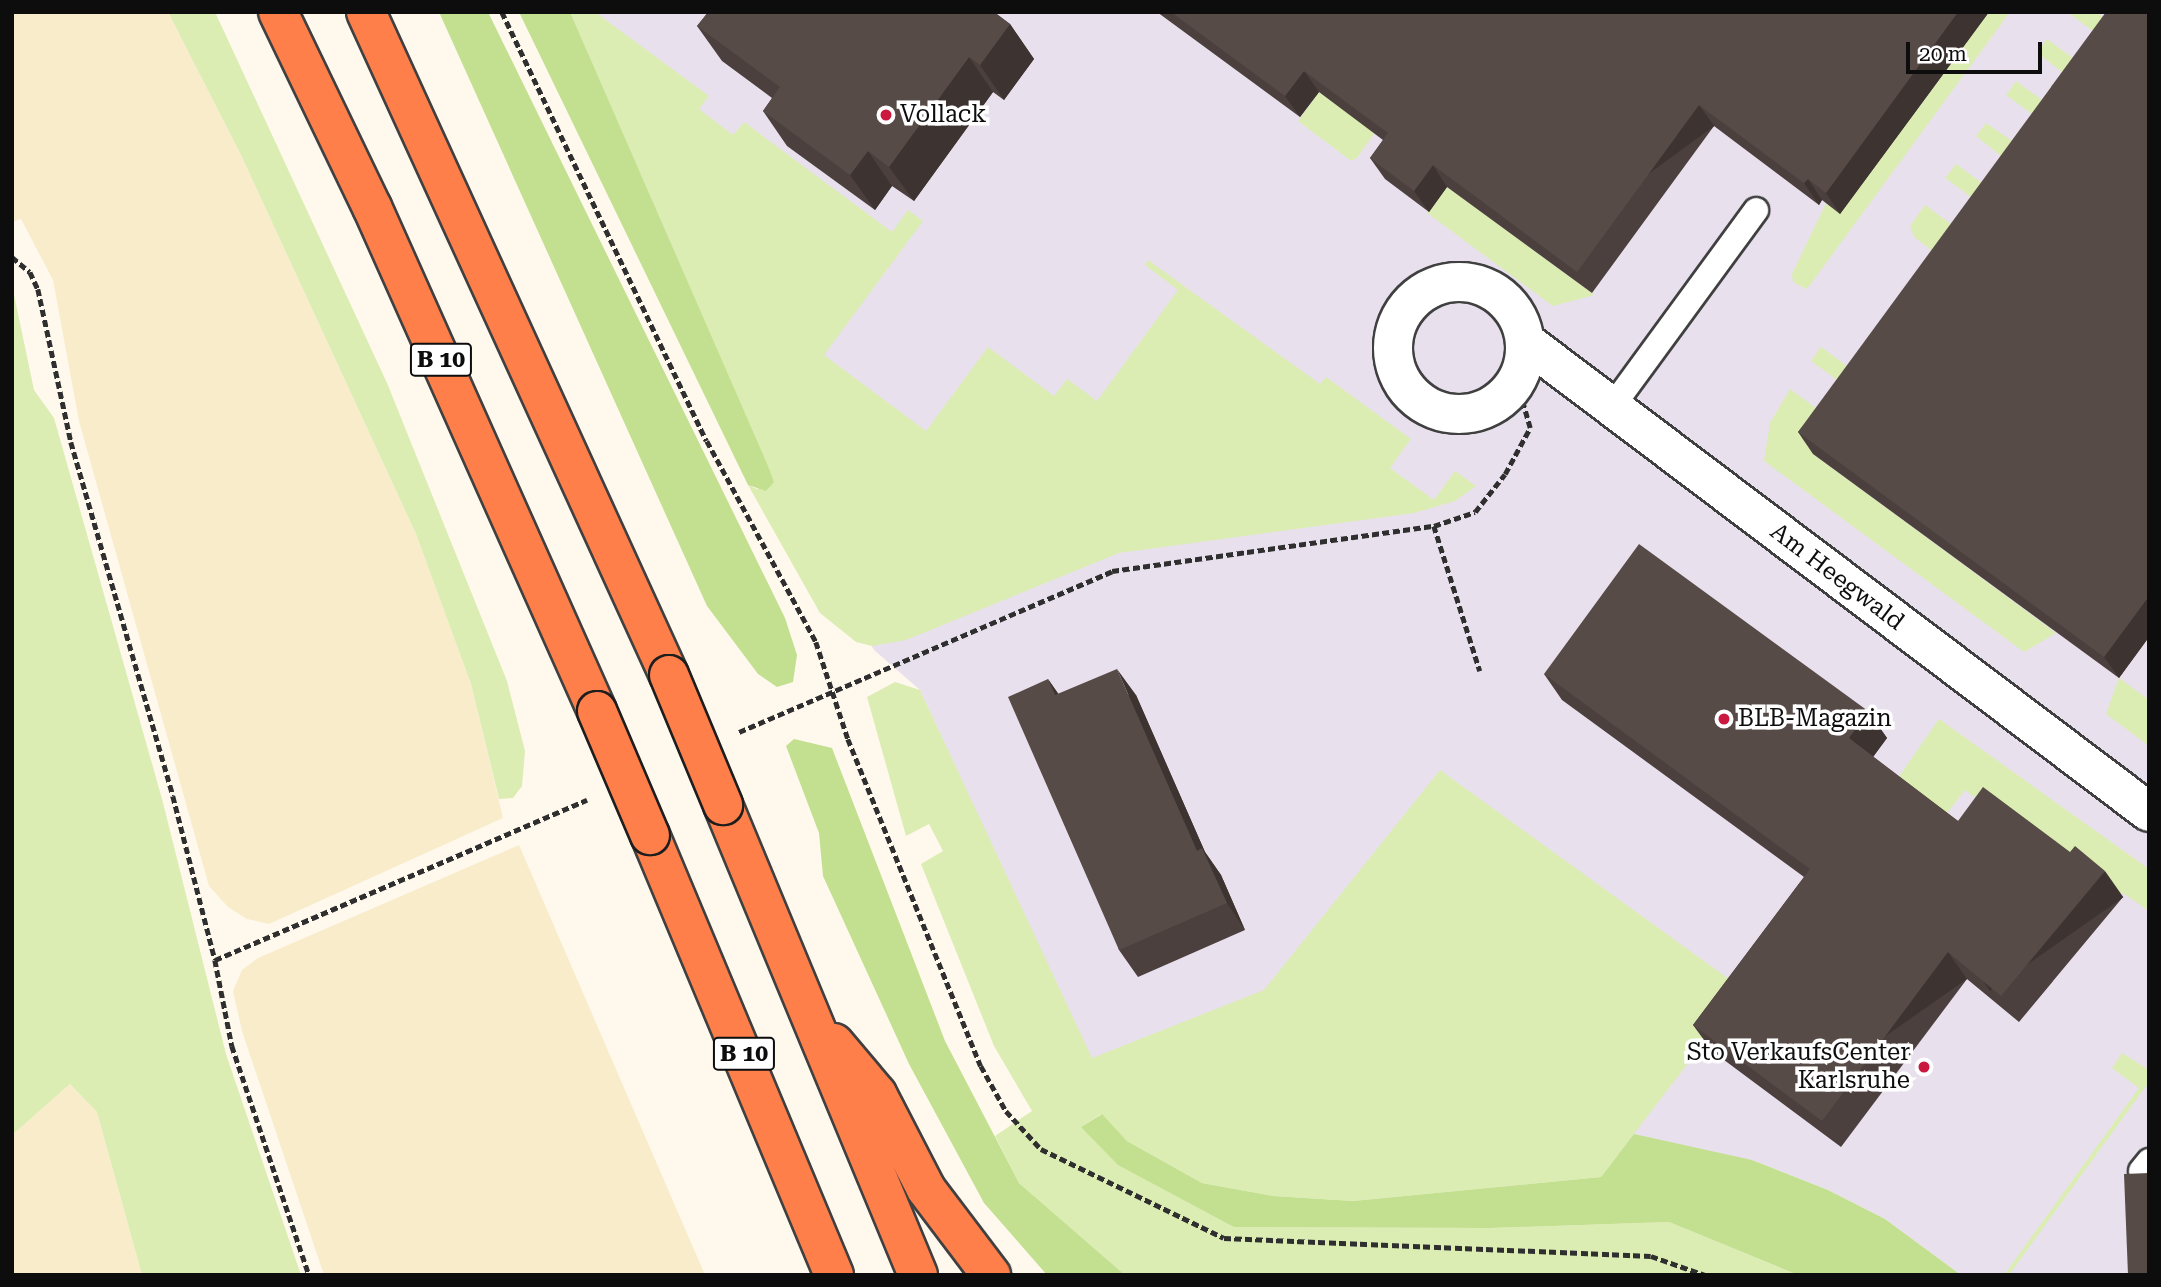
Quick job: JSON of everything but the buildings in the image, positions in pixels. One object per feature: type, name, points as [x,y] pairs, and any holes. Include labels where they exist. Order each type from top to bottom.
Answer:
[{"type":"highway","name":"B 10","points":[[278,12],[372,207],[597,711],[834,1275]]},
{"type":"highway","points":[[366,12],[669,675],[918,1275]]},
{"type":"highway","points":[[808,1012],[877,1094],[926,1189],[991,1275]]},
{"type":"street","name":"Am Heegwald","points":[[1517,383],[1484,411],[1463,415],[1422,404],[1396,370],[1395,329],[1418,296],[1436,286],[1477,284],[1510,306],[1526,342],[2149,812]]},
{"type":"street","points":[[1517,383],[1526,342]]},
{"type":"lane","points":[[1612,407],[1756,210]]},
{"type":"path","points":[[502,12],[707,441],[816,642],[832,691],[981,1066],[1006,1111],[1041,1149],[1224,1238],[1651,1256],[1705,1275]]},
{"type":"path","points":[[12,257],[30,272],[38,289],[71,442],[215,960],[232,1046],[309,1275]]},
{"type":"path","points":[[771,718],[1112,571],[1434,526],[1475,512],[1522,448],[1530,428],[1517,383]]},
{"type":"path","points":[[1434,526],[1480,671]]},
{"type":"path","points":[[215,960],[520,830]]},
{"type":"shaded area","points":[[12,12],[168,12],[241,155],[416,534],[471,684],[503,818],[269,924],[247,919],[228,907],[209,886],[79,421],[53,280],[21,219],[12,222]]},
{"type":"shaded area","points":[[570,12],[2149,12],[2149,1275],[1961,1275],[1885,1219],[1828,1190],[1752,1160],[1127,1141],[920,690],[874,650],[768,466]]},
{"type":"shaded area","points":[[519,845],[705,1275],[324,1275],[242,1031],[233,991],[242,970],[258,958]]},
{"type":"shaded area","points":[[70,1084],[97,1112],[142,1275],[12,1275],[12,1135]]},
{"type":"green space","points":[[168,12],[215,12],[387,383],[507,681],[525,751],[522,786],[513,798],[499,799],[471,684],[416,534],[241,155]]},
{"type":"green space","points":[[439,12],[488,12],[785,618],[797,655],[793,682],[777,687],[758,674],[707,606]]},
{"type":"green space","points":[[519,12],[570,12],[768,466],[774,482],[766,491],[748,485]]},
{"type":"green space","points":[[570,12],[595,12],[709,96],[699,109],[733,135],[744,122],[892,232],[908,210],[923,221],[824,355],[926,431],[988,347],[1054,396],[1067,379],[1097,401],[1178,290],[1145,265],[1148,260],[1320,384],[1326,377],[1411,439],[1390,468],[1434,500],[1455,471],[1476,486],[1455,501],[1414,513],[1119,553],[906,640],[872,646],[856,642],[820,613],[748,485],[757,489],[774,482]]},
{"type":"green space","points":[[1989,12],[2010,12],[1810,285],[1806,289],[1793,282],[1792,274],[1826,203],[1840,213]]},
{"type":"green space","points":[[2067,12],[2096,12],[2103,17],[1951,265],[1914,237],[1910,226],[1925,205],[1951,224],[1971,197],[1945,178],[1956,164],[1982,183],[2001,156],[1976,136],[1986,123],[2012,141],[2032,114],[2006,95],[2016,81],[2042,100],[2062,72],[2037,53],[2047,39],[2073,58],[2093,31]]},
{"type":"green space","points":[[1319,92],[1375,133],[1356,159],[1350,160],[1298,121]]},
{"type":"green space","points":[[1447,187],[1594,295],[1553,306],[1427,213]]},
{"type":"green space","points":[[12,285],[34,390],[54,418],[162,799],[226,1054],[301,1275],[142,1275],[97,1112],[70,1084],[12,1135]]},
{"type":"green space","points":[[1821,347],[1847,366],[1813,454],[2056,633],[2024,652],[1764,461],[1770,423],[1790,389],[1816,408],[1837,380],[1811,361]]},
{"type":"green space","points":[[2119,678],[2149,700],[2149,746],[2106,714]]},
{"type":"green space","points":[[895,682],[920,690],[1092,1058],[1264,990],[1440,770],[1744,990],[1601,1177],[1353,1201],[1274,1196],[1202,1183],[1127,1141],[1101,1114],[1081,1127],[1234,1227],[1491,1228],[1669,1222],[1798,1275],[1125,1275],[1019,1183],[995,1136],[1032,1111],[994,1046],[921,864],[943,851],[929,824],[906,836],[867,697]]},
{"type":"green space","points":[[1939,719],[2149,869],[2149,911],[2126,895],[2087,881],[1965,790],[1941,821],[1893,785]]},
{"type":"green space","points":[[794,739],[832,748],[945,1041],[1019,1183],[1125,1275],[1047,1275],[984,1203],[909,1064],[823,876],[819,833],[786,746]]},
{"type":"green space","points":[[2122,1053],[2149,1070],[2149,1082],[2009,1275],[2004,1275],[2139,1088],[2112,1068]]},
{"type":"green space","points":[[1102,1114],[1127,1141],[1202,1183],[1274,1196],[1353,1201],[1601,1177],[1634,1134],[1752,1160],[1828,1190],[1885,1219],[1961,1275],[1798,1275],[1669,1222],[1491,1228],[1234,1227],[1118,1165],[1081,1127]]},
{"type":"place","name":"Vollack","points":[[886,115]]},
{"type":"place","name":"BLB-Magazin","points":[[1724,719]]},
{"type":"place","name":"Sto VerkaufsCenter Karlsruhe","points":[[1924,1067]]}]
